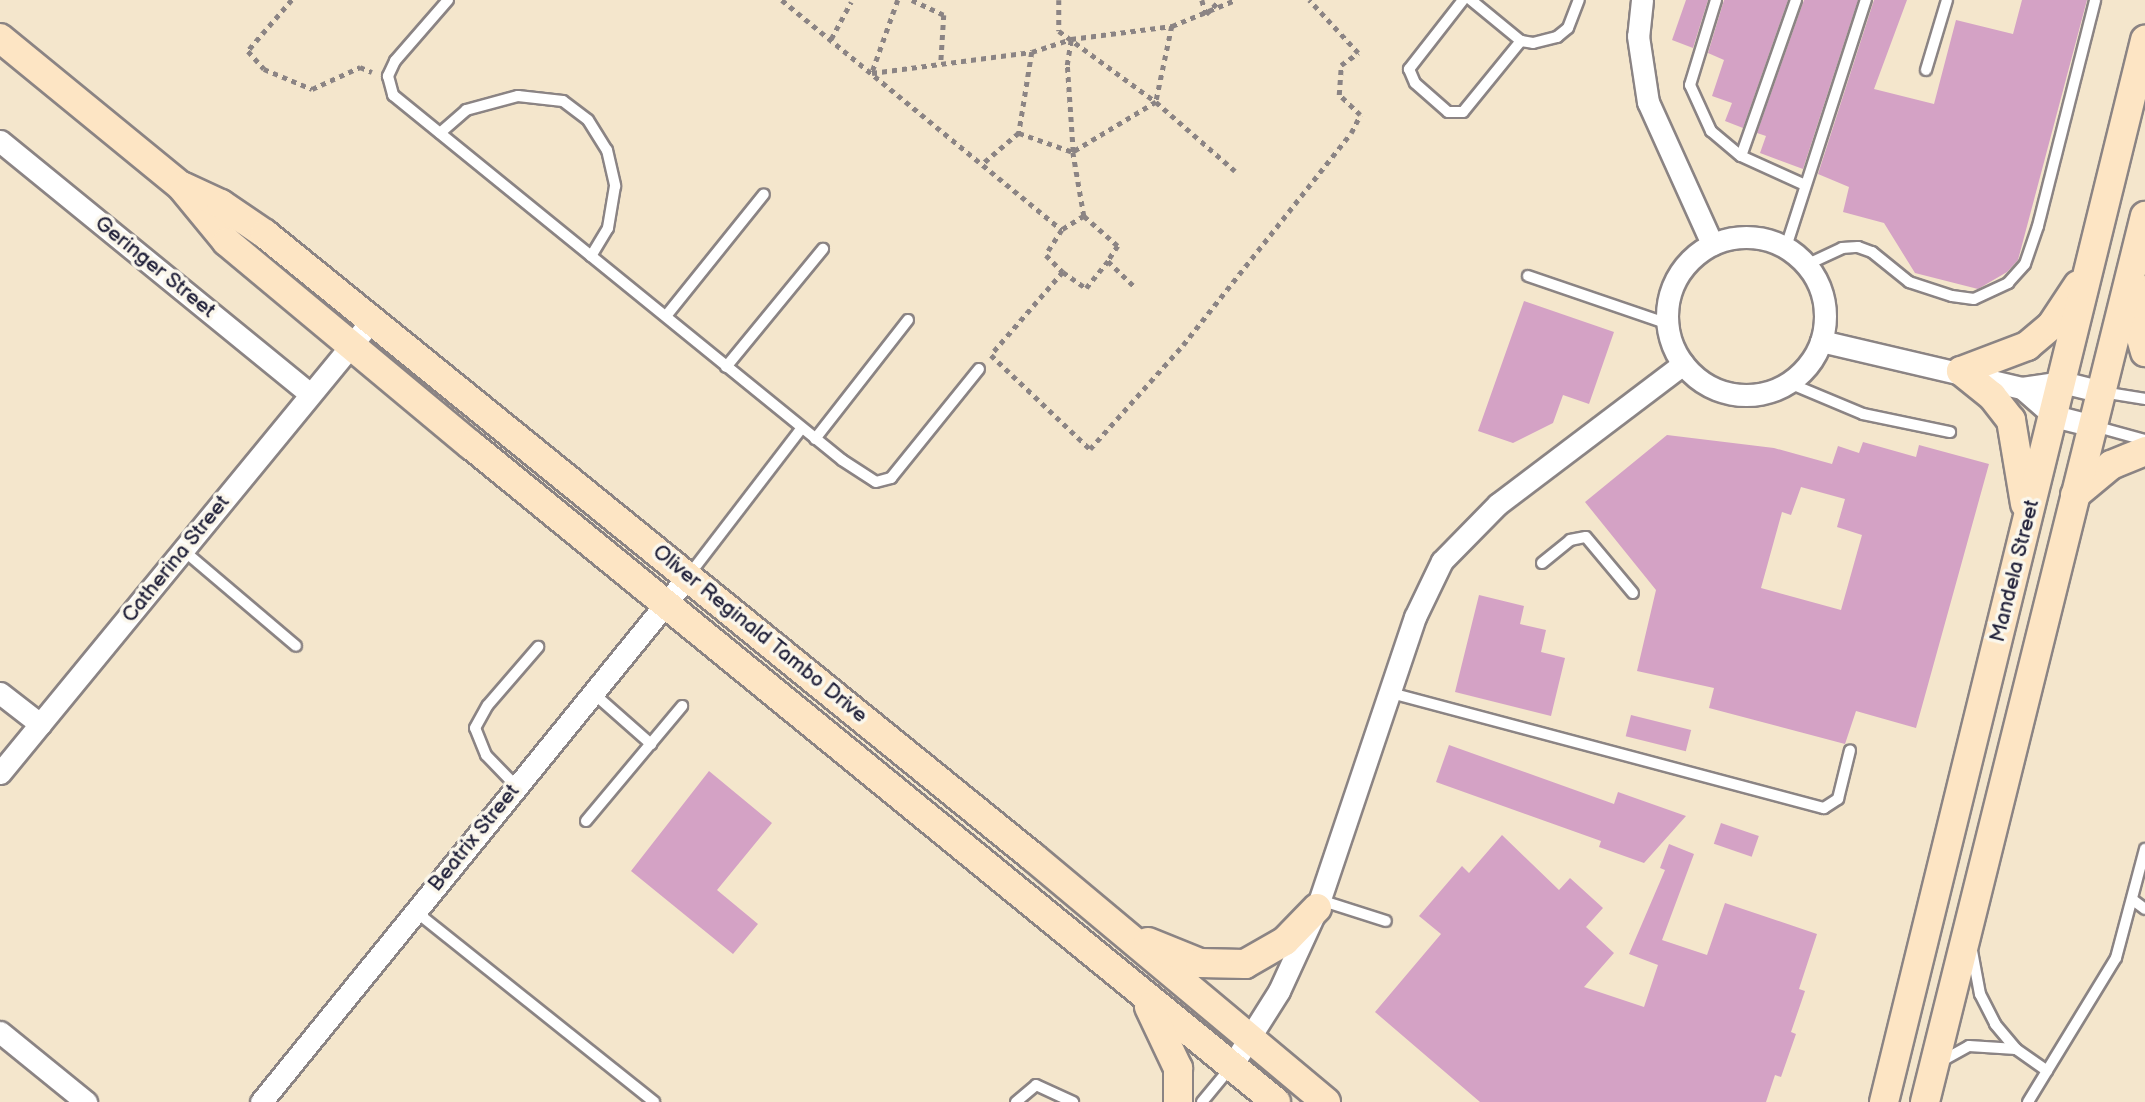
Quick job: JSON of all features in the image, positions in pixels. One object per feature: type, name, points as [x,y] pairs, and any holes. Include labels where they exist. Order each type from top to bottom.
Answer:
[{"type":"main road","name":"Oliver Reginald Tambo Drive","points":[[0,38],[181,186],[227,242],[1143,996],[1276,1102]]},
{"type":"main road","name":"Mandela Street","points":[[1881,1102],[1892,1072],[2145,40]]},
{"type":"main road","name":"Oliver Reginald Tambo Drive","points":[[181,186],[240,215],[372,320],[689,575],[1326,1102]]},
{"type":"main road","name":"Mandela Street","points":[[1925,1102],[2143,227]]},
{"type":"main road","points":[[2143,227],[2138,310],[2145,352]]},
{"type":"main road","points":[[1961,372],[2013,353],[2040,336],[2091,264]]},
{"type":"main road","points":[[1961,372],[1992,396],[2011,420],[2027,521]]},
{"type":"main road","points":[[2075,495],[2111,465],[2145,451]]},
{"type":"main road","points":[[1117,928],[1182,957],[1231,966],[1272,950],[1319,904]]},
{"type":"main road","points":[[1143,996],[1178,1068],[1178,1102]]},
{"type":"street","points":[[1642,0],[1639,46],[1648,102],[1712,244]]},
{"type":"street","name":"Geringer Street","points":[[0,141],[310,394]]},
{"type":"street","points":[[1749,237],[1786,247],[1806,265],[1822,295],[1821,341],[1809,364],[1789,383],[1756,394],[1720,392],[1683,364],[1668,324],[1673,284],[1689,260],[1712,244],[1749,237]]},
{"type":"street","name":"Catherina Street","points":[[0,773],[372,320]]},
{"type":"street","points":[[1821,341],[2022,388],[2062,382],[2102,392]]},
{"type":"street","points":[[1231,1067],[1251,1039],[1290,970],[1319,904],[1429,582],[1460,539],[1498,504],[1683,364]]},
{"type":"street","points":[[2022,388],[2054,416],[2093,426]]},
{"type":"street","name":"Beatrix Street","points":[[261,1102],[689,575]]},
{"type":"street","points":[[0,693],[40,724]]},
{"type":"street","points":[[0,1032],[86,1102]]},
{"type":"lane","points":[[448,0],[395,61],[387,79],[393,94],[801,429],[869,479],[887,480],[979,369]]},
{"type":"lane","points":[[1463,0],[1409,69],[1415,83],[1448,112],[1463,112],[1521,41],[1557,37],[1568,28],[1579,0]]},
{"type":"lane","points":[[1471,0],[1521,41]]},
{"type":"lane","points":[[1716,0],[1690,85],[1711,131],[1741,156],[1805,185]]},
{"type":"lane","points":[[1741,156],[1796,0]]},
{"type":"lane","points":[[1786,247],[1866,0]]},
{"type":"lane","points":[[1926,70],[1947,0]]},
{"type":"lane","points":[[1806,265],[1842,248],[1858,247],[1872,251],[1909,282],[1952,296],[1974,299],[2008,284],[2031,251],[2095,0]]},
{"type":"lane","points":[[440,133],[466,110],[518,96],[563,101],[588,120],[607,150],[615,186],[608,228],[591,256]]},
{"type":"lane","points":[[666,316],[764,194]]},
{"type":"lane","points":[[726,367],[823,249]]},
{"type":"lane","points":[[1528,276],[1668,324]]},
{"type":"lane","points":[[815,439],[908,320]]},
{"type":"lane","points":[[1789,383],[1863,414],[1950,432]]},
{"type":"lane","points":[[2102,392],[2145,399]]},
{"type":"lane","points":[[2093,426],[2145,439]]},
{"type":"lane","points":[[689,575],[801,429]]},
{"type":"lane","points":[[1542,563],[1570,540],[1586,537],[1633,593]]},
{"type":"lane","points":[[183,550],[296,646]]},
{"type":"lane","points":[[516,786],[486,755],[475,727],[488,705],[538,647]]},
{"type":"lane","points":[[592,692],[651,744]]},
{"type":"lane","points":[[1391,693],[1824,808],[1838,799],[1850,750]]},
{"type":"lane","points":[[586,821],[682,706]]},
{"type":"lane","points":[[2028,1102],[2116,958],[2145,849]]},
{"type":"lane","points":[[2133,900],[2145,909]]},
{"type":"lane","points":[[1319,904],[1386,921]]},
{"type":"lane","points":[[415,911],[654,1102]]},
{"type":"lane","points":[[1968,923],[1980,994],[1995,1024],[2016,1049],[2047,1070]]},
{"type":"lane","points":[[1932,1072],[1947,1056],[1969,1046],[2016,1049]]},
{"type":"lane","points":[[1202,1102],[1231,1067]]},
{"type":"lane","points":[[1016,1102],[1035,1085],[1073,1102]]},
{"type":"path","points":[[292,0],[248,51],[264,68],[312,89],[360,66],[387,79]]},
{"type":"path","points":[[782,0],[984,163],[1062,230]]},
{"type":"path","points":[[872,73],[898,0]]},
{"type":"path","points":[[912,0],[944,15],[941,63]]},
{"type":"path","points":[[1059,0],[1059,31],[1156,102],[1235,171]]},
{"type":"path","points":[[1202,0],[1206,14]]},
{"type":"path","points":[[1206,14],[1220,0]]},
{"type":"path","points":[[872,73],[1032,52],[1071,39],[1172,26],[1235,0]]},
{"type":"path","points":[[1063,272],[991,355],[1090,449],[1183,345],[1351,133],[1360,115],[1339,95],[1341,65],[1358,53],[1309,0]]},
{"type":"path","points":[[831,39],[850,2]]},
{"type":"path","points":[[1073,152],[1156,102],[1172,26]]},
{"type":"path","points":[[1071,39],[1067,65],[1073,152],[1084,216],[1118,246],[1086,288],[1063,272],[1046,255],[1062,230],[1084,216]]},
{"type":"path","points":[[984,163],[1019,133],[1032,52]]},
{"type":"path","points":[[1019,133],[1073,152]]},
{"type":"path","points":[[1108,261],[1136,288]]},
{"type":"building","points":[[1686,0],[1708,0],[1693,48],[1672,40]]},
{"type":"building","points":[[1724,0],[1788,0],[1743,128],[1725,121],[1732,103],[1712,96],[1724,60],[1708,53]]},
{"type":"building","points":[[1804,0],[1858,0],[1803,169],[1760,153],[1766,136],[1757,133]]},
{"type":"building","points":[[1874,0],[1907,0],[1874,89],[1934,104],[1956,20],[2013,34],[2022,0],[2087,0],[2018,260],[2007,272],[1978,289],[1915,273],[1884,223],[1843,212],[1849,187],[1818,174]]},
{"type":"building","points":[[1524,301],[1614,332],[1589,404],[1563,395],[1553,423],[1513,443],[1478,431]]},
{"type":"building","points":[[1667,435],[1774,448],[1832,464],[1838,446],[1859,453],[1863,442],[1916,457],[1919,445],[1989,464],[1916,728],[1856,711],[1845,744],[1709,708],[1714,688],[1637,671],[1656,590],[1585,502]],"holes":[[[1801,487],[1845,499],[1837,527],[1862,535],[1841,610],[1761,588],[1782,512],[1791,515]]]},
{"type":"building","points":[[1479,595],[1524,606],[1520,624],[1546,630],[1541,652],[1565,658],[1551,716],[1455,692]]},
{"type":"building","points":[[1631,715],[1691,730],[1686,751],[1626,736]]},
{"type":"building","points":[[1449,745],[1614,804],[1618,792],[1686,816],[1644,863],[1599,847],[1601,841],[1436,782]]},
{"type":"building","points":[[709,771],[772,823],[717,890],[758,924],[733,954],[631,871]]},
{"type":"building","points":[[1721,823],[1759,836],[1752,857],[1714,844]]},
{"type":"building","points":[[1502,835],[1559,890],[1570,878],[1603,908],[1586,927],[1614,953],[1584,987],[1644,1007],[1658,965],[1629,954],[1665,870],[1660,868],[1669,844],[1694,854],[1662,940],[1707,955],[1725,903],[1817,934],[1799,989],[1805,991],[1791,1032],[1796,1034],[1781,1077],[1775,1075],[1766,1102],[1480,1102],[1375,1012],[1441,934],[1419,916],[1462,866],[1469,873]]}]
